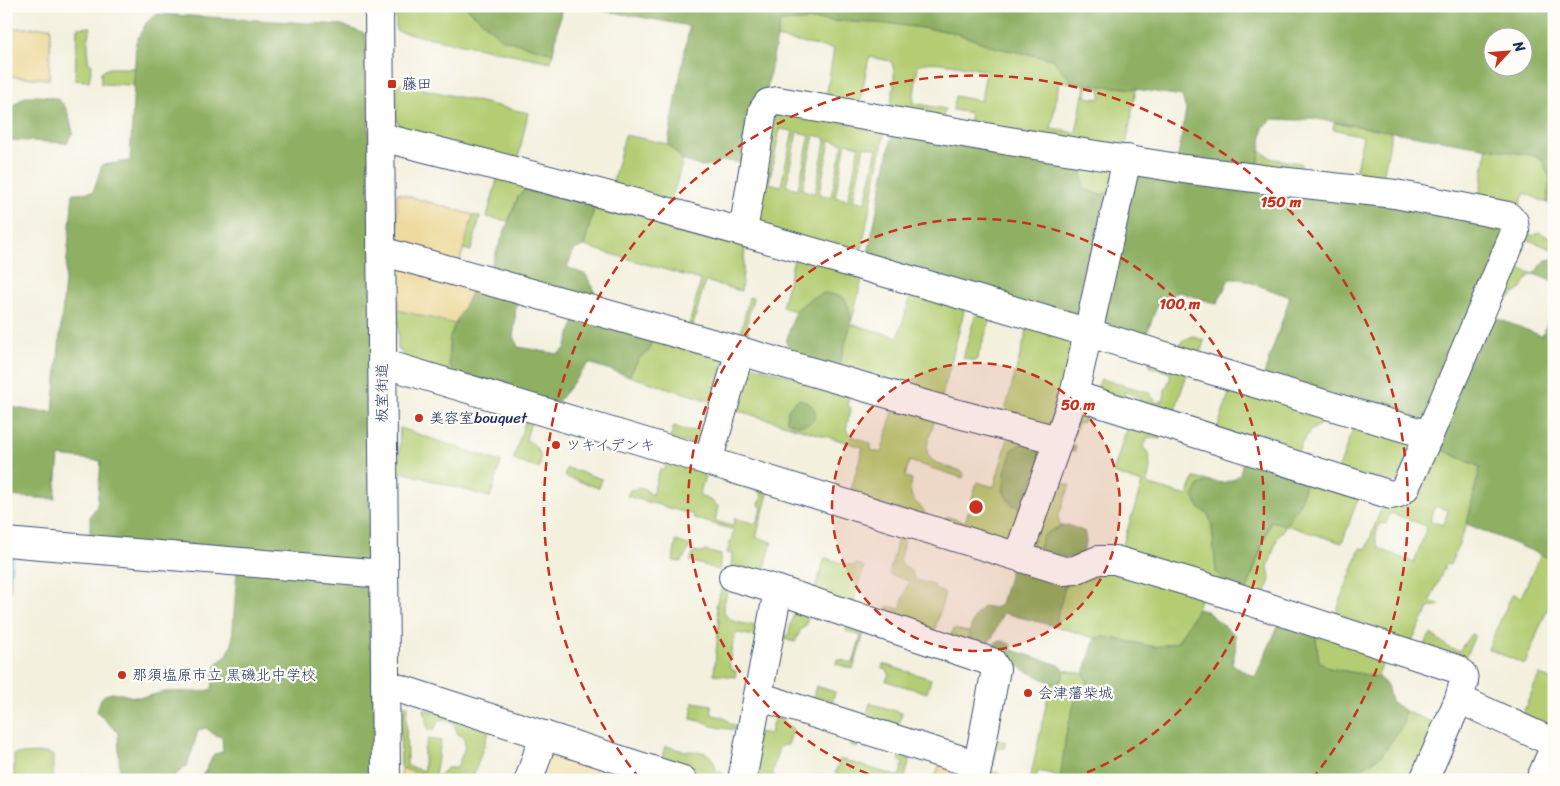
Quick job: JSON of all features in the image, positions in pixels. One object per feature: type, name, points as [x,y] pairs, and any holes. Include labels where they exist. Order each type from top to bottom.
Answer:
[{"type":"street","name":"板室街道","points":[[379,6],[386,780]]},
{"type":"street","points":[[743,232],[763,110],[768,103],[778,101],[1127,160],[1270,180],[1395,194],[1508,216],[1514,222],[1515,232],[1429,435],[1405,488],[1399,493],[1391,495],[1074,395]]},
{"type":"street","points":[[381,137],[550,179],[743,232],[1088,332],[1429,435]]},
{"type":"street","points":[[1018,556],[1074,395],[1127,160]]},
{"type":"street","points":[[381,251],[947,411],[1058,440]]},
{"type":"street","points":[[708,461],[740,351]]},
{"type":"street","points":[[382,363],[1064,571],[1076,570],[1098,560],[1115,560],[1337,629],[1457,669],[1463,675],[1464,681],[1459,699],[1424,780]]},
{"type":"street","points":[[6,542],[383,574]]},
{"type":"street","points":[[733,576],[992,662],[996,669],[977,772],[758,696]]},
{"type":"street","points":[[742,780],[778,590]]},
{"type":"street","points":[[385,684],[544,735],[655,776],[683,780]]},
{"type":"street","points":[[1459,699],[1554,743]]},
{"type":"street","points":[[529,780],[544,735]]},
{"type":"street","points":[[1540,780],[1554,748]]},
{"type":"green space","points":[[396,6],[465,6],[502,39],[553,53],[551,62],[396,31]]},
{"type":"green space","points":[[465,6],[562,6],[553,53],[502,39]]},
{"type":"green space","points":[[578,6],[1554,6],[1554,206],[1547,203],[1550,179],[1542,159],[1536,156],[1311,118],[1301,120],[1272,119],[1263,128],[1258,167],[1289,186],[1508,229],[1427,423],[1262,380],[1290,297],[1241,279],[1229,279],[1217,304],[1180,292],[1160,298],[1144,341],[866,264],[894,125],[1082,157],[1083,189],[1102,195],[1112,191],[1122,165],[1178,157],[1186,110],[1182,96],[1136,89],[1072,83],[1053,59],[997,48],[953,32],[892,24],[815,20],[780,22],[754,155],[747,163],[721,161],[702,167],[683,160],[668,144],[689,28],[685,25]]},
{"type":"green space","points":[[157,14],[342,25],[365,34],[368,55],[378,780],[199,780],[214,754],[223,752],[222,737],[215,735],[206,728],[198,730],[187,765],[170,780],[120,780],[118,733],[97,712],[100,700],[103,696],[113,693],[141,697],[166,692],[201,692],[212,689],[216,666],[226,657],[232,644],[238,555],[90,542],[90,516],[97,506],[101,461],[59,456],[55,499],[6,496],[6,406],[33,411],[53,412],[73,193],[93,192],[102,165],[130,161],[136,42],[146,23]]},
{"type":"green space","points":[[815,20],[892,24],[953,32],[997,48],[1053,59],[1072,83],[1059,82],[1051,129],[1076,133],[1085,84],[1136,89],[1125,152],[969,124],[971,113],[953,110],[955,96],[981,101],[986,71],[952,64],[925,63],[918,65],[913,103],[945,109],[942,121],[889,112],[894,79],[891,61],[869,57],[859,108],[825,103],[834,49],[776,38],[780,22]],"holes":[[[1087,87],[1101,89],[1100,99],[1086,97]]]},
{"type":"green space","points":[[91,27],[88,39],[88,61],[92,65],[89,81],[75,80],[77,28]]},
{"type":"green space","points":[[109,68],[135,68],[134,85],[101,84],[101,72]]},
{"type":"green space","points":[[397,83],[528,113],[517,164],[406,135],[396,120]]},
{"type":"green space","points":[[27,96],[55,98],[60,101],[68,112],[73,133],[67,143],[8,140],[6,120],[8,114],[21,99]]},
{"type":"green space","points":[[775,112],[883,128],[884,136],[862,248],[856,253],[755,225]],"holes":[[[780,129],[793,131],[781,186],[769,183]],[[797,132],[810,135],[798,189],[786,186]],[[814,135],[826,138],[815,193],[802,190]],[[830,140],[843,143],[831,197],[819,194]],[[846,143],[859,146],[848,200],[835,197]],[[864,146],[877,149],[865,203],[853,200]]]},
{"type":"green space","points":[[1334,123],[1392,131],[1381,187],[1353,183],[1363,136],[1333,129]]},
{"type":"green space","points":[[625,135],[668,144],[683,160],[671,201],[612,186]]},
{"type":"green space","points":[[1487,147],[1536,156],[1542,159],[1550,179],[1547,203],[1525,193],[1519,206],[1514,211],[1478,206]]},
{"type":"green space","points":[[1260,151],[1273,159],[1301,163],[1299,175],[1258,167]]},
{"type":"green space","points":[[1082,157],[1113,165],[1112,191],[1101,195],[1083,189]]},
{"type":"green space","points":[[498,176],[533,184],[519,195],[508,221],[487,217]]},
{"type":"green space","points":[[533,184],[596,201],[584,246],[574,250],[567,267],[586,275],[593,287],[600,317],[653,333],[649,351],[639,358],[629,376],[589,363],[555,405],[455,376],[449,363],[449,340],[455,324],[476,283],[490,268],[519,195]],"holes":[[[522,295],[568,310],[575,320],[565,349],[558,354],[518,347],[513,336],[517,305]]]},
{"type":"green space","points":[[596,201],[746,239],[741,291],[705,281],[693,325],[689,325],[701,280],[584,246]]},
{"type":"green space","points":[[473,215],[480,217],[471,251],[463,249]]},
{"type":"green space","points":[[1523,232],[1534,236],[1538,232],[1554,239],[1554,250],[1521,237]]},
{"type":"green space","points":[[795,255],[863,275],[851,324],[898,337],[913,289],[963,306],[964,311],[942,397],[832,373],[811,298],[795,311],[782,307]]},
{"type":"green space","points":[[1554,259],[1554,282],[1534,274],[1546,260]]},
{"type":"green space","points":[[1508,264],[1534,274],[1529,276],[1522,288],[1499,306],[1492,302]]},
{"type":"green space","points":[[825,293],[843,297],[849,307],[851,324],[839,365],[832,373],[791,352],[786,342],[795,311],[811,298]]},
{"type":"green space","points":[[749,297],[753,298],[748,317],[748,328],[755,345],[738,345]]},
{"type":"green space","points":[[1554,306],[1554,560],[1467,524],[1480,467],[1434,446],[1488,315],[1542,336]]},
{"type":"green space","points":[[398,310],[455,324],[451,337],[449,356],[455,376],[408,361],[398,348]]},
{"type":"green space","points":[[986,311],[993,313],[976,361],[963,358],[975,316]]},
{"type":"green space","points":[[1030,319],[1075,332],[1055,429],[1002,422]]},
{"type":"green space","points":[[653,333],[721,353],[725,361],[701,445],[670,440],[674,426],[688,430],[701,429],[710,401],[629,376],[639,358],[649,351]]},
{"type":"green space","points":[[1193,336],[1204,341],[1201,351],[1196,356],[1178,353],[1182,341]]},
{"type":"green space","points":[[1151,360],[1188,371],[1172,419],[1137,408],[1140,397],[1125,392],[1120,404],[1094,395],[1101,379],[1148,392],[1157,403],[1164,400],[1165,390],[1171,377],[1169,372],[1149,367]]},
{"type":"green space","points":[[744,363],[850,393],[847,405],[851,408],[846,429],[850,435],[871,444],[871,450],[881,453],[895,404],[936,416],[927,447],[928,454],[938,464],[962,471],[963,478],[909,461],[905,477],[912,479],[912,498],[926,516],[849,498],[863,447],[728,408]]},
{"type":"green space","points":[[1233,382],[1327,410],[1319,425],[1310,431],[1301,444],[1296,458],[1216,432]]},
{"type":"green space","points":[[800,399],[809,403],[814,409],[815,414],[814,419],[810,423],[804,425],[787,421],[789,408]]},
{"type":"green space","points":[[1077,409],[1163,429],[1160,439],[1148,437],[1143,448],[1149,453],[1150,468],[1147,484],[1187,496],[1194,478],[1211,481],[1200,484],[1199,508],[1208,514],[1212,525],[1216,571],[1225,586],[1120,554],[1142,483],[1113,473],[1127,427],[1126,421],[1086,412],[1083,422],[1078,424],[1071,443],[1076,446],[1074,452],[1062,446]]},
{"type":"green space","points":[[528,412],[533,414],[526,440],[534,445],[539,452],[539,469],[513,460]]},
{"type":"green space","points":[[1356,419],[1412,436],[1404,483],[1338,471]]},
{"type":"green space","points":[[400,428],[501,462],[490,497],[398,471]]},
{"type":"green space","points":[[1009,435],[1038,443],[1011,543],[941,521],[948,517],[965,522],[977,482],[994,487]]},
{"type":"green space","points":[[1022,443],[1046,443],[1024,509],[1011,504],[1003,491],[1005,472],[1012,450]]},
{"type":"green space","points":[[1434,446],[1480,467],[1467,524],[1450,565],[1446,564],[1430,601],[1440,605],[1429,608],[1410,644],[1333,621],[1360,548],[1366,549],[1384,501],[1404,506]],"holes":[[[1435,506],[1448,510],[1444,525],[1430,521]],[[1390,513],[1427,526],[1414,563],[1380,549],[1376,543],[1380,523],[1386,524]]]},
{"type":"green space","points":[[1245,453],[1307,475],[1301,501],[1286,525],[1270,521],[1246,593],[1225,586],[1216,571],[1212,525],[1208,514],[1199,508],[1193,496],[1200,484],[1211,481],[1223,483],[1234,479],[1240,474]]},
{"type":"green space","points":[[668,456],[707,469],[699,496],[710,500],[718,506],[715,521],[733,526],[735,518],[756,524],[762,508],[759,505],[762,496],[759,491],[722,481],[724,473],[770,487],[756,537],[772,542],[762,578],[731,568],[732,554],[727,553],[734,530],[693,518],[694,515],[627,496],[630,490],[643,488],[652,495],[660,469],[664,470]]},
{"type":"green space","points":[[567,468],[602,479],[599,488],[564,476]]},
{"type":"green space","points":[[1307,475],[1360,493],[1342,543],[1286,525],[1278,536],[1268,567],[1270,579],[1264,600],[1246,593],[1271,521]]},
{"type":"green space","points":[[1053,480],[1070,485],[1058,517],[1060,526],[1043,536],[1037,554],[1029,555]]},
{"type":"green space","points":[[1068,525],[1085,532],[1086,543],[1081,559],[1037,554],[1043,536],[1060,526]]},
{"type":"green space","points":[[901,527],[906,529],[900,560],[903,566],[911,571],[915,580],[934,585],[935,589],[945,593],[934,633],[885,612],[887,606],[900,609],[909,581],[889,574]]},
{"type":"green space","points":[[676,541],[691,546],[681,562],[673,561]]},
{"type":"green space","points":[[694,551],[702,553],[705,551],[721,555],[719,570],[690,561]]},
{"type":"green space","points":[[1541,554],[1554,560],[1554,592],[1525,664],[1488,649],[1512,594],[1521,597]]},
{"type":"green space","points":[[825,558],[864,567],[852,607],[813,595]]},
{"type":"green space","points":[[1013,562],[1067,579],[1055,626],[1003,613],[993,636],[984,649],[968,647],[970,630],[976,615],[984,606],[994,608],[1001,604]]},
{"type":"green space","points":[[1089,566],[1202,592],[1197,609],[1178,642],[1156,647],[1105,637],[1095,638],[1055,626],[1067,579]]},
{"type":"green space","points":[[724,582],[730,583],[723,607],[725,615],[735,622],[761,627],[759,637],[738,633],[734,637],[729,664],[732,670],[736,671],[735,677],[714,674],[719,622],[716,604]]},
{"type":"green space","points":[[811,607],[805,627],[801,629],[795,642],[784,639],[782,644],[773,641],[775,633],[788,636],[795,608]]},
{"type":"green space","points":[[1197,609],[1206,611],[1235,635],[1236,646],[1232,665],[1255,677],[1280,622],[1315,631],[1319,661],[1329,668],[1378,677],[1387,685],[1391,701],[1405,711],[1403,725],[1381,756],[1363,768],[1350,780],[1060,780],[1066,734],[1075,701],[1087,690],[1088,683],[1084,674],[1095,638],[1105,637],[1156,647],[1178,642]]},
{"type":"green space","points":[[847,625],[865,630],[853,669],[836,664],[837,659],[853,663],[861,636],[846,631]]},
{"type":"green space","points":[[954,629],[969,632],[968,647],[950,637]]},
{"type":"green space","points":[[1315,631],[1385,655],[1378,677],[1329,668],[1318,661]]},
{"type":"green space","points":[[1431,634],[1451,649],[1459,651],[1471,634],[1475,635],[1462,665],[1420,650]]},
{"type":"green space","points":[[1003,641],[1010,644],[1012,650],[1059,665],[1065,670],[1062,680],[1055,684],[1002,657],[992,648],[996,642]]},
{"type":"green space","points":[[883,664],[931,679],[927,693],[886,681],[889,674],[887,670],[882,669]]},
{"type":"green space","points":[[1065,670],[1084,674],[1088,683],[1087,691],[1075,701],[1060,780],[1055,780],[1056,775],[1038,771],[1036,780],[1030,780],[1051,682],[1055,684],[1062,680]]},
{"type":"green space","points":[[1539,675],[1554,680],[1554,735],[1520,720]]},
{"type":"green space","points":[[816,686],[835,692],[830,711],[812,701]]},
{"type":"green space","points":[[693,702],[711,705],[712,715],[722,717],[730,724],[742,727],[741,731],[711,726],[708,723],[691,719]]},
{"type":"green space","points":[[870,703],[902,713],[897,731],[865,722]]},
{"type":"green space","points":[[405,704],[408,706],[406,714],[407,766],[424,771],[424,750],[428,739],[441,741],[435,774],[438,776],[447,768],[457,768],[465,747],[464,737],[458,734],[454,724],[443,719],[438,722],[434,730],[428,731],[424,709],[491,725],[472,780],[440,780],[401,768],[400,711]]},
{"type":"green space","points":[[1405,711],[1439,725],[1414,780],[1355,780],[1351,778],[1363,768],[1403,725]]},
{"type":"green space","points":[[774,717],[782,720],[793,729],[788,745],[779,747],[772,772],[776,780],[749,780],[758,732],[770,734]]},
{"type":"green space","points":[[852,734],[912,753],[904,780],[890,775],[888,780],[853,780],[835,774],[840,759],[897,776],[900,775],[903,763],[899,760],[901,753],[860,739],[857,748],[850,745]]},
{"type":"green space","points":[[992,739],[1006,742],[1004,748],[997,749],[994,765],[987,765]]},
{"type":"green space","points":[[665,746],[685,751],[706,753],[715,763],[716,770],[723,773],[721,780],[707,780],[660,765]]},
{"type":"green space","points":[[48,753],[53,756],[53,780],[14,780],[14,754]]},
{"type":"green space","points":[[986,770],[999,773],[1008,780],[984,780]]},
{"type":"sand","points":[[51,27],[49,79],[6,76],[6,29]]},
{"type":"sand","points":[[397,193],[473,215],[459,264],[397,246]]},
{"type":"sand","points":[[396,263],[476,283],[455,324],[398,310]]},
{"type":"sand","points":[[550,748],[598,760],[592,780],[536,780]]},
{"type":"sand","points":[[940,762],[959,768],[957,780],[935,780]]},
{"type":"sand","points":[[401,768],[440,780],[401,780]]},
{"type":"water","points":[[6,550],[13,551],[7,619],[6,619]]},
{"type":"place","name":"藤田","points":[[392,84]]},
{"type":"place","name":"美容室bouquet","points":[[419,418]]},
{"type":"place","name":"ツキイデンキ","points":[[556,445]]},
{"type":"place","name":"那須塩原市立 黒磯北中学校","points":[[122,675]]},
{"type":"place","name":"会津藩柴城","points":[[1028,693]]}]
